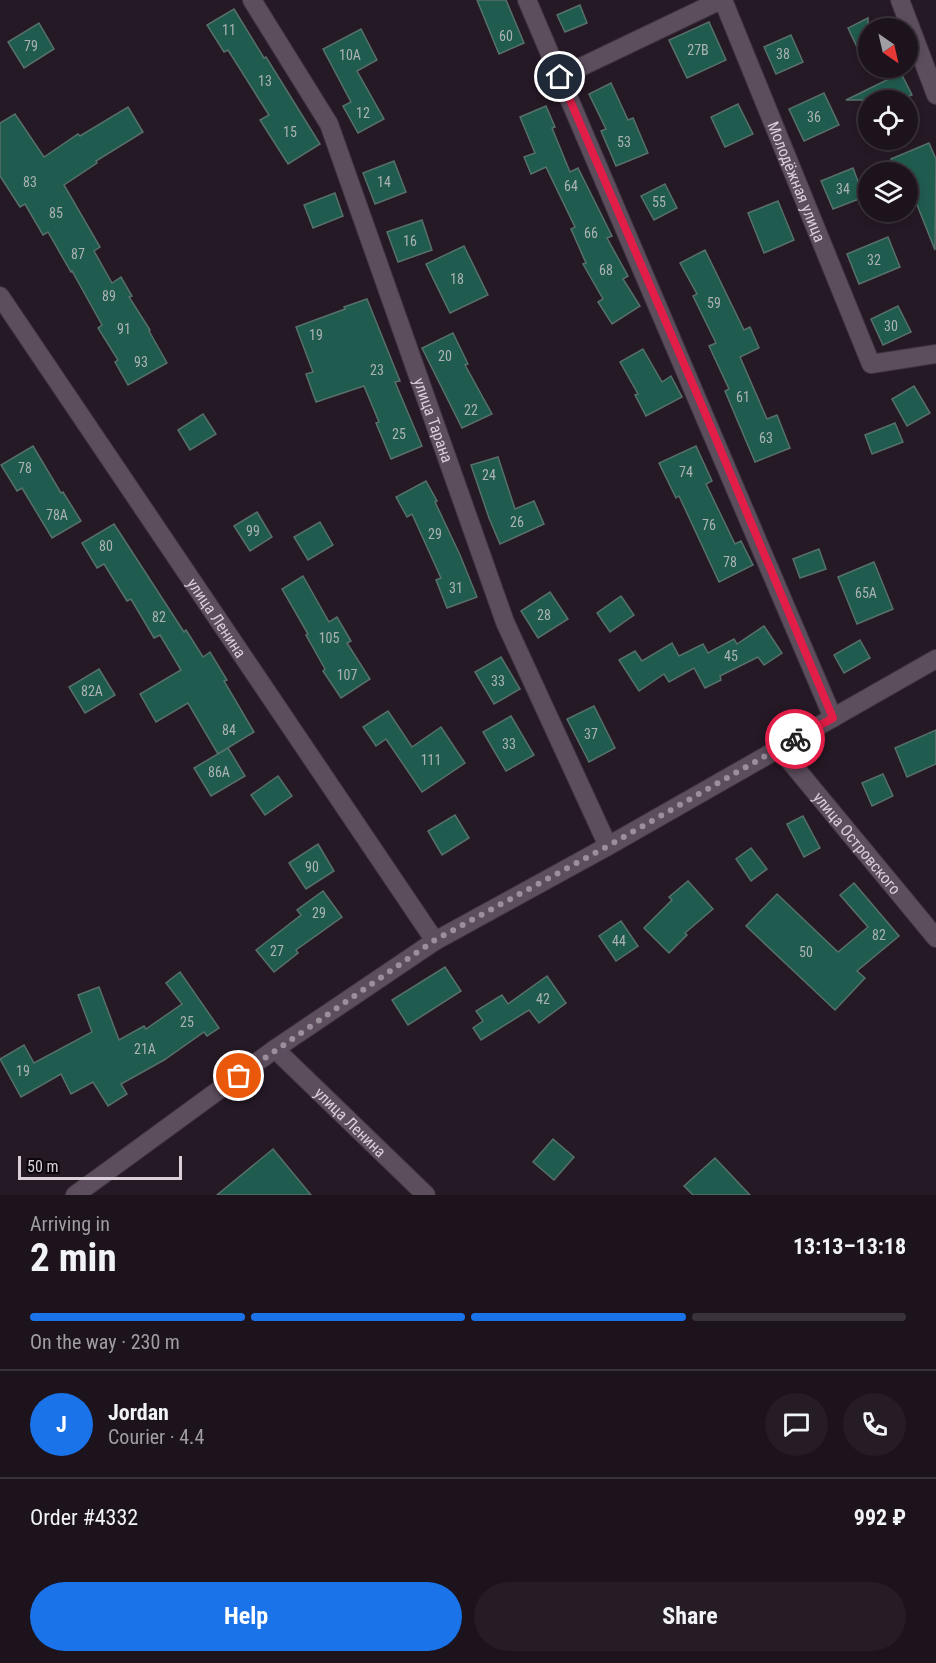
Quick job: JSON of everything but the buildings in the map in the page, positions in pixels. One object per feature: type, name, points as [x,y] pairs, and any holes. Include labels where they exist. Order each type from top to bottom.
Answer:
[{"type":"street","name":"улица Тарана","points":[[252,0],[330,124],[505,622],[608,846]]},
{"type":"street","points":[[527,0],[700,401],[833,718]]},
{"type":"street","points":[[560,77],[722,0]]},
{"type":"street","name":"Молодёжная улица","points":[[722,0],[872,364],[936,354]]},
{"type":"street","points":[[900,0],[936,95]]},
{"type":"street","name":"улица Ленина","points":[[0,296],[435,940]]},
{"type":"street","points":[[75,1195],[275,1049],[435,940],[608,846],[936,659]]},
{"type":"street","name":"улица Островского","points":[[779,748],[936,938]]},
{"type":"street","name":"улица Ленина","points":[[275,1049],[426,1195]]},
{"type":"way so far","points":[[239,1076],[435,940],[608,846],[795,739]]},
{"type":"route","points":[[560,77],[700,401],[833,718],[795,739]]}]
